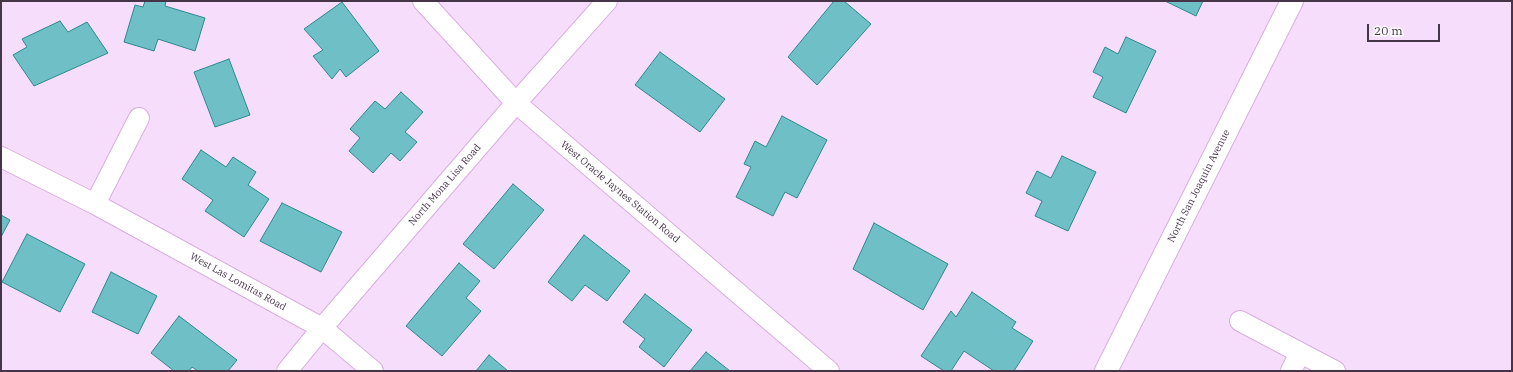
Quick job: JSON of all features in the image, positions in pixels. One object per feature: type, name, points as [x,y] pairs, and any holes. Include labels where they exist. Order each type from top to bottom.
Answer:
[{"type":"street","name":"West Oracle Jaynes Station Road","points":[[423,1],[516,103],[829,371]]},
{"type":"street","name":"North Mona Lisa Road","points":[[287,371],[322,328],[516,103],[607,1]]},
{"type":"street","name":"North San Joaquin Avenue","points":[[1106,371],[1292,1]]},
{"type":"street","points":[[95,204],[139,118]]},
{"type":"street","name":"West Las Lomitas Road","points":[[1,157],[95,204],[322,328],[373,371]]},
{"type":"street","points":[[1240,321],[1335,371]]},
{"type":"street","points":[[1291,371],[1300,353]]},
{"type":"building","points":[[145,1],[166,1],[165,6],[205,18],[195,51],[158,39],[154,51],[124,42],[135,5],[143,7]]},
{"type":"building","points":[[834,1],[844,1],[871,24],[817,85],[788,57]]},
{"type":"building","points":[[1165,1],[1203,1],[1196,16]]},
{"type":"building","points":[[342,2],[379,51],[346,77],[340,69],[332,79],[313,56],[323,50],[304,29]]},
{"type":"building","points":[[60,21],[68,32],[87,22],[108,53],[34,86],[13,55],[27,47],[22,39]]},
{"type":"building","points":[[1126,37],[1156,51],[1126,113],[1093,97],[1103,77],[1093,72],[1105,47],[1118,54]]},
{"type":"building","points":[[660,52],[725,99],[700,132],[635,85]]},
{"type":"building","points":[[229,59],[250,115],[215,127],[194,72]]},
{"type":"building","points":[[401,92],[423,112],[405,132],[417,142],[400,161],[391,153],[373,173],[349,151],[360,138],[350,129],[375,101],[385,109]]},
{"type":"building","points":[[782,116],[827,140],[797,198],[785,192],[773,216],[736,197],[751,167],[744,164],[755,141],[766,147]]},
{"type":"building","points":[[201,150],[226,167],[233,157],[256,172],[248,185],[269,199],[244,237],[205,211],[213,200],[182,179]]},
{"type":"building","points":[[1062,156],[1096,172],[1068,231],[1035,216],[1042,201],[1026,193],[1037,171],[1051,178]]},
{"type":"building","points":[[513,184],[544,210],[494,269],[463,244]]},
{"type":"building","points":[[282,203],[342,232],[321,272],[260,241]]},
{"type":"building","points":[[1,215],[10,220],[1,237]]},
{"type":"building","points":[[874,223],[948,264],[923,310],[853,269]]},
{"type":"building","points":[[27,234],[85,264],[60,312],[2,282]]},
{"type":"building","points":[[584,235],[630,271],[607,301],[585,285],[572,301],[548,282]]},
{"type":"building","points":[[459,263],[480,281],[466,298],[481,311],[442,356],[406,326]]},
{"type":"building","points":[[111,272],[157,296],[138,334],[92,312]]},
{"type":"building","points":[[972,292],[1016,322],[1012,328],[1033,341],[1014,371],[994,371],[964,351],[951,371],[944,371],[921,356],[951,311],[956,317]]},
{"type":"building","points":[[645,294],[692,330],[664,367],[639,347],[645,339],[623,322]]},
{"type":"building","points":[[179,316],[237,360],[228,371],[198,371],[192,367],[189,371],[174,371],[151,353]]},
{"type":"building","points":[[706,352],[730,371],[690,371]]},
{"type":"building","points":[[489,355],[508,371],[476,371]]}]
